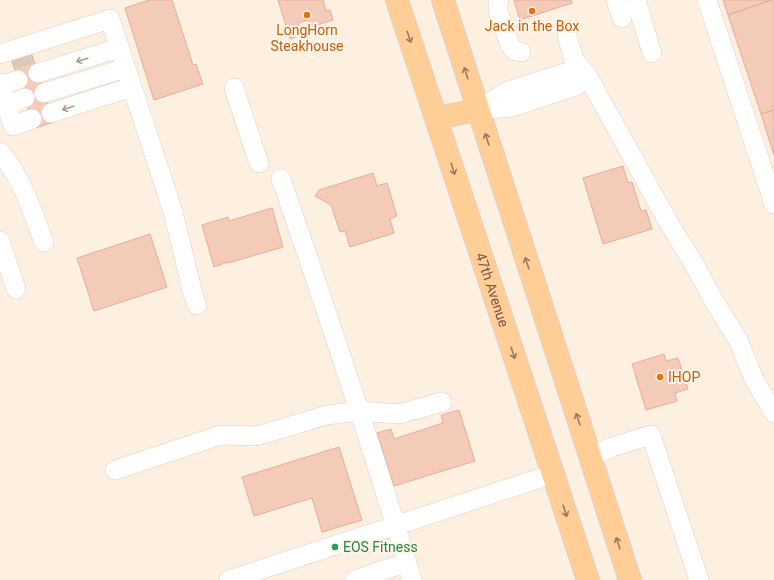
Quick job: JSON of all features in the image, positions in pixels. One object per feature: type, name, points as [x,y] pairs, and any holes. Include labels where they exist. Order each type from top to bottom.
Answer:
[{"type":"main road","name":"47th Avenue","points":[[397,0],[588,580]]},
{"type":"main road","points":[[443,0],[630,580]]},
{"type":"main road","points":[[436,118],[478,110]]},
{"type":"lane","points":[[499,0],[498,11],[510,45],[515,51],[521,52]]},
{"type":"lane","points":[[616,0],[622,18]]},
{"type":"lane","points":[[636,0],[652,53]]},
{"type":"lane","points":[[707,0],[774,204]]},
{"type":"lane","points":[[111,23],[173,212],[197,305]]},
{"type":"lane","points":[[31,54],[111,23]]},
{"type":"lane","points":[[4,59],[111,23]]},
{"type":"lane","points":[[567,36],[574,60],[587,75],[670,225],[738,340],[754,379],[768,388],[774,413]]},
{"type":"lane","points":[[38,73],[119,48]]},
{"type":"lane","points":[[44,93],[126,68]]},
{"type":"lane","points":[[478,110],[506,92],[571,71],[587,75]]},
{"type":"lane","points":[[18,80],[0,84],[13,126],[32,119]]},
{"type":"lane","points":[[52,113],[132,87]]},
{"type":"lane","points":[[234,88],[259,163]]},
{"type":"lane","points":[[7,105],[25,98]]},
{"type":"lane","points":[[0,152],[9,163],[22,185],[44,242]]},
{"type":"lane","points":[[281,179],[359,411],[412,580]]},
{"type":"lane","points":[[0,242],[16,289]]},
{"type":"lane","points":[[115,470],[221,435],[257,436],[327,415],[359,411],[400,414],[442,402]]},
{"type":"lane","points":[[590,456],[612,447],[651,435],[699,580]]},
{"type":"lane","points":[[229,580],[553,474]]},
{"type":"lane","points":[[355,580],[407,562]]},
{"type":"building","points":[[149,0],[172,0],[193,65],[196,64],[203,84],[154,100],[125,8]]},
{"type":"building","name":"LongHorn Steakhouse","points":[[278,0],[323,0],[326,11],[330,10],[333,20],[311,27],[308,20],[298,23],[301,35],[290,39]]},
{"type":"building","name":"Jack in the Box","points":[[514,0],[571,0],[572,3],[520,20]]},
{"type":"building","points":[[723,0],[771,0],[728,15]]},
{"type":"building","points":[[774,0],[774,110],[761,114],[728,15]]},
{"type":"building","points":[[29,46],[54,122],[35,128],[9,53]]},
{"type":"building","points":[[774,110],[774,155],[761,114]]},
{"type":"building","points":[[623,166],[628,183],[632,182],[641,211],[646,210],[652,229],[603,244],[583,178]]},
{"type":"building","points":[[373,173],[377,186],[387,183],[397,216],[390,219],[394,233],[350,247],[345,231],[340,232],[331,205],[315,196],[319,190]]},
{"type":"building","points":[[272,208],[283,247],[214,267],[202,225],[228,217],[229,221]]},
{"type":"building","points":[[150,234],[167,287],[94,311],[77,258]]},
{"type":"building","name":"IHOP","points":[[664,354],[666,361],[678,358],[688,389],[675,393],[677,401],[646,410],[632,364]]},
{"type":"building","points":[[459,410],[475,461],[394,486],[377,433],[391,429],[394,439],[443,423],[441,415]]},
{"type":"building","points":[[339,447],[362,520],[322,532],[312,498],[254,516],[242,477]]},
{"type":"tunnel","points":[[12,60],[31,54]]},
{"type":"place","name":"Jack in the Box","points":[[532,11]]},
{"type":"place","name":"LongHorn Steakhouse","points":[[307,15]]},
{"type":"place","name":"IHOP","points":[[660,377]]},
{"type":"place","name":"EOS Fitness","points":[[335,547]]}]
